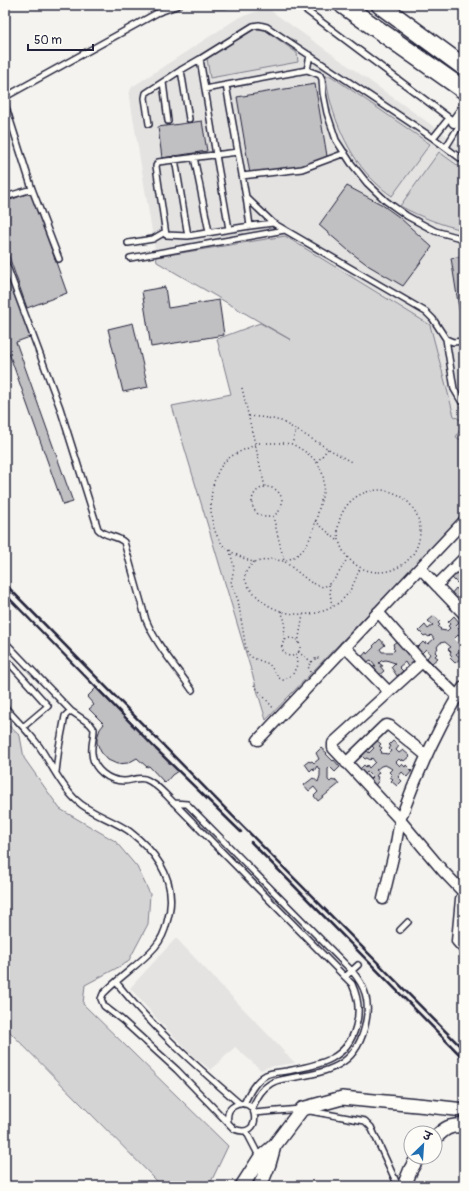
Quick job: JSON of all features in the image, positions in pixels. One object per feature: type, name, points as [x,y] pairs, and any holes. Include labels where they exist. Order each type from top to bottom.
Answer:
[{"type":"highway","points":[[343,5],[464,90]]},
{"type":"highway","points":[[380,5],[464,67]]},
{"type":"street","points":[[454,122],[464,108]]},
{"type":"street","points":[[258,740],[464,521]]},
{"type":"street","points":[[438,586],[439,581],[464,558]]},
{"type":"street","points":[[420,568],[464,614]]},
{"type":"street","points":[[378,612],[422,662],[457,696]]},
{"type":"street","points":[[345,647],[390,692]]},
{"type":"street","points":[[422,662],[334,743],[333,748],[400,820],[443,871],[464,893],[461,899],[457,941],[464,949]]},
{"type":"street","points":[[383,899],[395,849],[400,820],[414,781],[457,696],[464,686]]},
{"type":"street","points":[[346,763],[384,726],[387,725],[427,756]]},
{"type":"street","points":[[242,1186],[260,1158],[274,1146],[302,1109],[342,1098],[464,1110]]},
{"type":"street","points":[[443,1131],[455,1125],[464,1126]]},
{"type":"street","points":[[260,1186],[269,1164],[274,1146]]},
{"type":"street","points":[[404,1186],[413,1165]]},
{"type":"lane","points":[[5,97],[157,13],[179,5]]},
{"type":"lane","points":[[215,5],[225,5]]},
{"type":"lane","points":[[300,5],[464,129]]},
{"type":"lane","points":[[149,124],[145,96],[148,92],[253,26],[259,25],[267,27],[310,55],[434,138],[464,161]]},
{"type":"lane","points":[[307,70],[310,55]]},
{"type":"lane","points":[[200,59],[229,229]]},
{"type":"lane","points":[[181,70],[189,119]]},
{"type":"lane","points":[[205,89],[307,70],[318,74],[322,79],[327,113],[336,140],[367,183],[386,201],[407,216],[435,231],[464,239]]},
{"type":"lane","points":[[163,82],[168,121]]},
{"type":"lane","points":[[226,85],[250,226]]},
{"type":"lane","points":[[5,104],[32,189],[59,259]]},
{"type":"lane","points":[[434,138],[454,122]]},
{"type":"lane","points":[[446,147],[454,122]]},
{"type":"lane","points":[[238,152],[159,161],[156,165],[165,232],[169,236],[188,236],[273,223]]},
{"type":"lane","points":[[242,176],[302,169],[345,153]]},
{"type":"lane","points":[[194,157],[209,232]]},
{"type":"lane","points":[[175,159],[188,236]]},
{"type":"lane","points":[[5,197],[32,189]]},
{"type":"lane","points":[[246,198],[273,223],[426,312],[433,319],[446,339],[454,389],[464,406]]},
{"type":"lane","points":[[130,258],[285,230]]},
{"type":"lane","points":[[128,243],[153,239],[165,232]]},
{"type":"lane","points":[[5,261],[60,408],[98,529],[101,532],[118,537],[124,542],[146,620],[157,642],[192,690]]},
{"type":"lane","points":[[446,339],[453,342],[464,340]]},
{"type":"lane","points":[[5,642],[71,711],[90,724],[94,729],[92,754],[96,765],[102,773],[113,780],[124,781],[141,778],[151,782],[174,803],[345,977],[355,991],[358,1006],[356,1024],[352,1036],[338,1055],[315,1066],[266,1075],[250,1091],[242,1104],[232,1107],[227,1118],[228,1122]]},
{"type":"lane","points":[[5,658],[48,706],[23,727]]},
{"type":"lane","points":[[5,707],[39,746],[74,798],[88,810],[118,824],[140,840],[161,865],[166,874],[171,897],[171,910],[164,933],[155,947],[103,994],[101,999],[104,1006],[122,1020],[177,1070],[234,1130],[246,1131],[253,1126],[255,1122],[253,1111],[259,1095],[270,1083],[323,1073],[346,1060],[357,1046],[365,1025],[367,1003],[364,988],[352,970],[187,804],[174,803]]},
{"type":"lane","points":[[56,772],[65,716],[71,711]]},
{"type":"lane","points":[[400,930],[408,922]]},
{"type":"lane","points":[[345,977],[358,965]]},
{"type":"lane","points":[[116,982],[152,1023],[206,1074],[242,1104],[253,1111],[302,1109],[365,1121],[371,1127],[398,1186]]},
{"type":"lane","points":[[246,1131],[260,1158]]},
{"type":"path","points":[[242,388],[265,487]]},
{"type":"path","points":[[249,416],[276,419],[351,462]]},
{"type":"path","points":[[292,444],[296,430]]},
{"type":"path","points":[[284,561],[295,556],[302,550],[309,539],[323,491],[322,470],[312,457],[302,449],[292,444],[278,442],[255,444],[230,458],[222,465],[212,489],[210,505],[216,533],[226,548],[251,562],[272,559],[284,561],[310,582],[323,587],[330,585],[335,580],[347,558]]},
{"type":"path","points":[[317,462],[328,449]]},
{"type":"path","points":[[265,487],[274,488],[281,495],[282,505],[273,516],[263,516],[259,514],[253,506],[256,492],[265,487]]},
{"type":"path","points":[[377,490],[390,491],[402,497],[412,507],[418,519],[420,533],[417,547],[410,559],[399,568],[386,572],[372,572],[360,568],[347,558],[340,547],[337,534],[338,521],[343,509],[352,499],[364,492],[377,490]]},
{"type":"path","points":[[273,516],[284,561]]},
{"type":"path","points":[[315,521],[339,541]]},
{"type":"path","points":[[230,550],[234,568],[231,583],[238,600],[248,654],[253,658],[269,664],[278,678],[283,680],[293,674],[297,665],[297,653],[300,648],[298,643],[303,614]]},
{"type":"path","points":[[254,561],[247,570],[245,578],[248,587],[257,597],[266,604],[281,611],[303,614],[313,614],[332,607],[345,597],[360,568]]},
{"type":"path","points":[[330,585],[332,607]]},
{"type":"path","points":[[281,611],[285,621],[284,642],[282,647],[284,652],[289,656],[297,653]]},
{"type":"path","points":[[284,642],[292,638],[298,643]]},
{"type":"path","points":[[297,653],[312,662]]},
{"type":"path","points":[[254,684],[281,717]]},
{"type":"shaded area","points":[[267,8],[464,148],[464,442],[157,262],[129,93],[132,87],[238,18]]},
{"type":"shaded area","points":[[255,29],[265,30],[297,53],[298,62],[210,78],[207,58]]},
{"type":"shaded area","points":[[326,76],[331,76],[430,144],[392,196],[379,186],[366,172],[349,147],[342,134],[331,104]]},
{"type":"shaded area","points":[[439,152],[464,170],[464,230],[431,220],[400,206]]},
{"type":"shaded area","points":[[285,236],[430,325],[454,416],[464,422],[456,437],[464,442],[464,514],[266,720],[172,406],[231,394],[217,339],[260,323],[291,340],[157,262],[156,257]]},
{"type":"shaded area","points":[[5,722],[20,736],[24,758],[60,809],[115,841],[137,867],[150,894],[148,924],[128,962],[85,985],[83,1004],[228,1146],[209,1186],[162,1186],[5,1027]]},
{"type":"shaded area","points":[[176,938],[295,1063],[268,1067],[261,1070],[235,1047],[211,1070],[193,1056],[156,1018],[130,988]]},
{"type":"building","points":[[315,84],[328,162],[250,174],[237,97]]},
{"type":"building","points":[[202,121],[207,151],[162,158],[158,127]]},
{"type":"building","points":[[347,186],[381,204],[399,217],[432,247],[403,286],[369,266],[319,225]]},
{"type":"building","points":[[31,192],[67,293],[27,308],[5,245],[5,202]]},
{"type":"building","points":[[464,256],[464,333],[463,334],[451,258]]},
{"type":"building","points":[[5,268],[30,337],[16,342],[73,502],[63,505],[5,342]]},
{"type":"building","points":[[165,287],[168,308],[219,300],[224,335],[151,347],[142,291]]},
{"type":"building","points":[[133,323],[148,387],[123,392],[108,329]]},
{"type":"building","points":[[458,572],[462,575],[464,573],[464,582],[462,583],[459,581],[457,583],[452,578]]},
{"type":"building","points":[[456,588],[461,590],[464,588],[464,600],[459,596],[455,599],[450,595]]},
{"type":"building","points":[[464,600],[464,608],[460,604]]},
{"type":"building","points":[[434,616],[440,621],[438,623],[440,625],[438,627],[441,629],[440,630],[447,631],[450,628],[448,626],[450,624],[448,622],[454,616],[459,622],[456,625],[460,629],[463,626],[464,627],[464,636],[461,635],[460,637],[458,635],[454,639],[459,644],[461,642],[464,644],[464,652],[461,650],[456,654],[461,658],[455,663],[450,658],[452,656],[448,649],[451,647],[445,642],[440,643],[437,647],[438,648],[435,652],[437,654],[435,656],[438,658],[432,663],[427,658],[430,654],[426,649],[422,653],[417,648],[423,642],[428,644],[434,639],[431,635],[429,637],[426,635],[424,636],[419,631],[425,625],[428,629],[433,625],[428,621]]},
{"type":"building","points":[[380,639],[385,645],[380,649],[382,652],[392,652],[395,650],[393,648],[393,644],[397,641],[414,662],[408,667],[405,662],[399,667],[403,671],[397,676],[391,667],[395,663],[386,660],[381,661],[379,663],[383,666],[380,666],[384,671],[377,677],[373,672],[375,669],[373,667],[376,666],[371,660],[365,663],[361,658],[366,652],[367,654],[374,647],[373,646]]},
{"type":"building","points":[[97,687],[178,771],[165,783],[149,766],[147,767],[137,758],[128,763],[117,764],[108,760],[101,752],[97,743],[97,738],[100,729],[104,724],[89,709],[94,705],[87,697]]},
{"type":"building","points":[[375,739],[381,744],[379,746],[382,748],[380,750],[382,752],[381,753],[388,754],[391,751],[389,749],[391,746],[389,745],[393,741],[399,746],[396,750],[399,753],[403,750],[410,756],[404,761],[399,759],[396,762],[400,766],[402,764],[405,767],[406,765],[412,771],[407,777],[402,772],[398,777],[402,781],[397,786],[391,781],[393,779],[390,777],[392,775],[389,772],[392,769],[385,765],[376,770],[379,772],[376,776],[379,780],[374,787],[368,781],[372,777],[367,772],[363,776],[358,771],[364,765],[366,767],[367,765],[369,768],[375,762],[372,758],[370,760],[367,758],[365,759],[360,754],[366,749],[369,753],[374,748],[370,744]]},
{"type":"building","points":[[321,748],[340,767],[335,772],[330,767],[328,769],[328,780],[330,782],[332,780],[336,780],[339,784],[318,801],[314,796],[318,792],[314,787],[309,791],[304,785],[313,778],[318,782],[320,771],[317,766],[314,771],[313,768],[310,771],[305,764],[309,761],[314,763],[319,759],[316,753]]},
{"type":"railway","points":[[5,584],[464,1050]]},
{"type":"railway","points":[[5,594],[156,749],[241,832]]},
{"type":"railway","points":[[251,842],[464,1059]]}]
